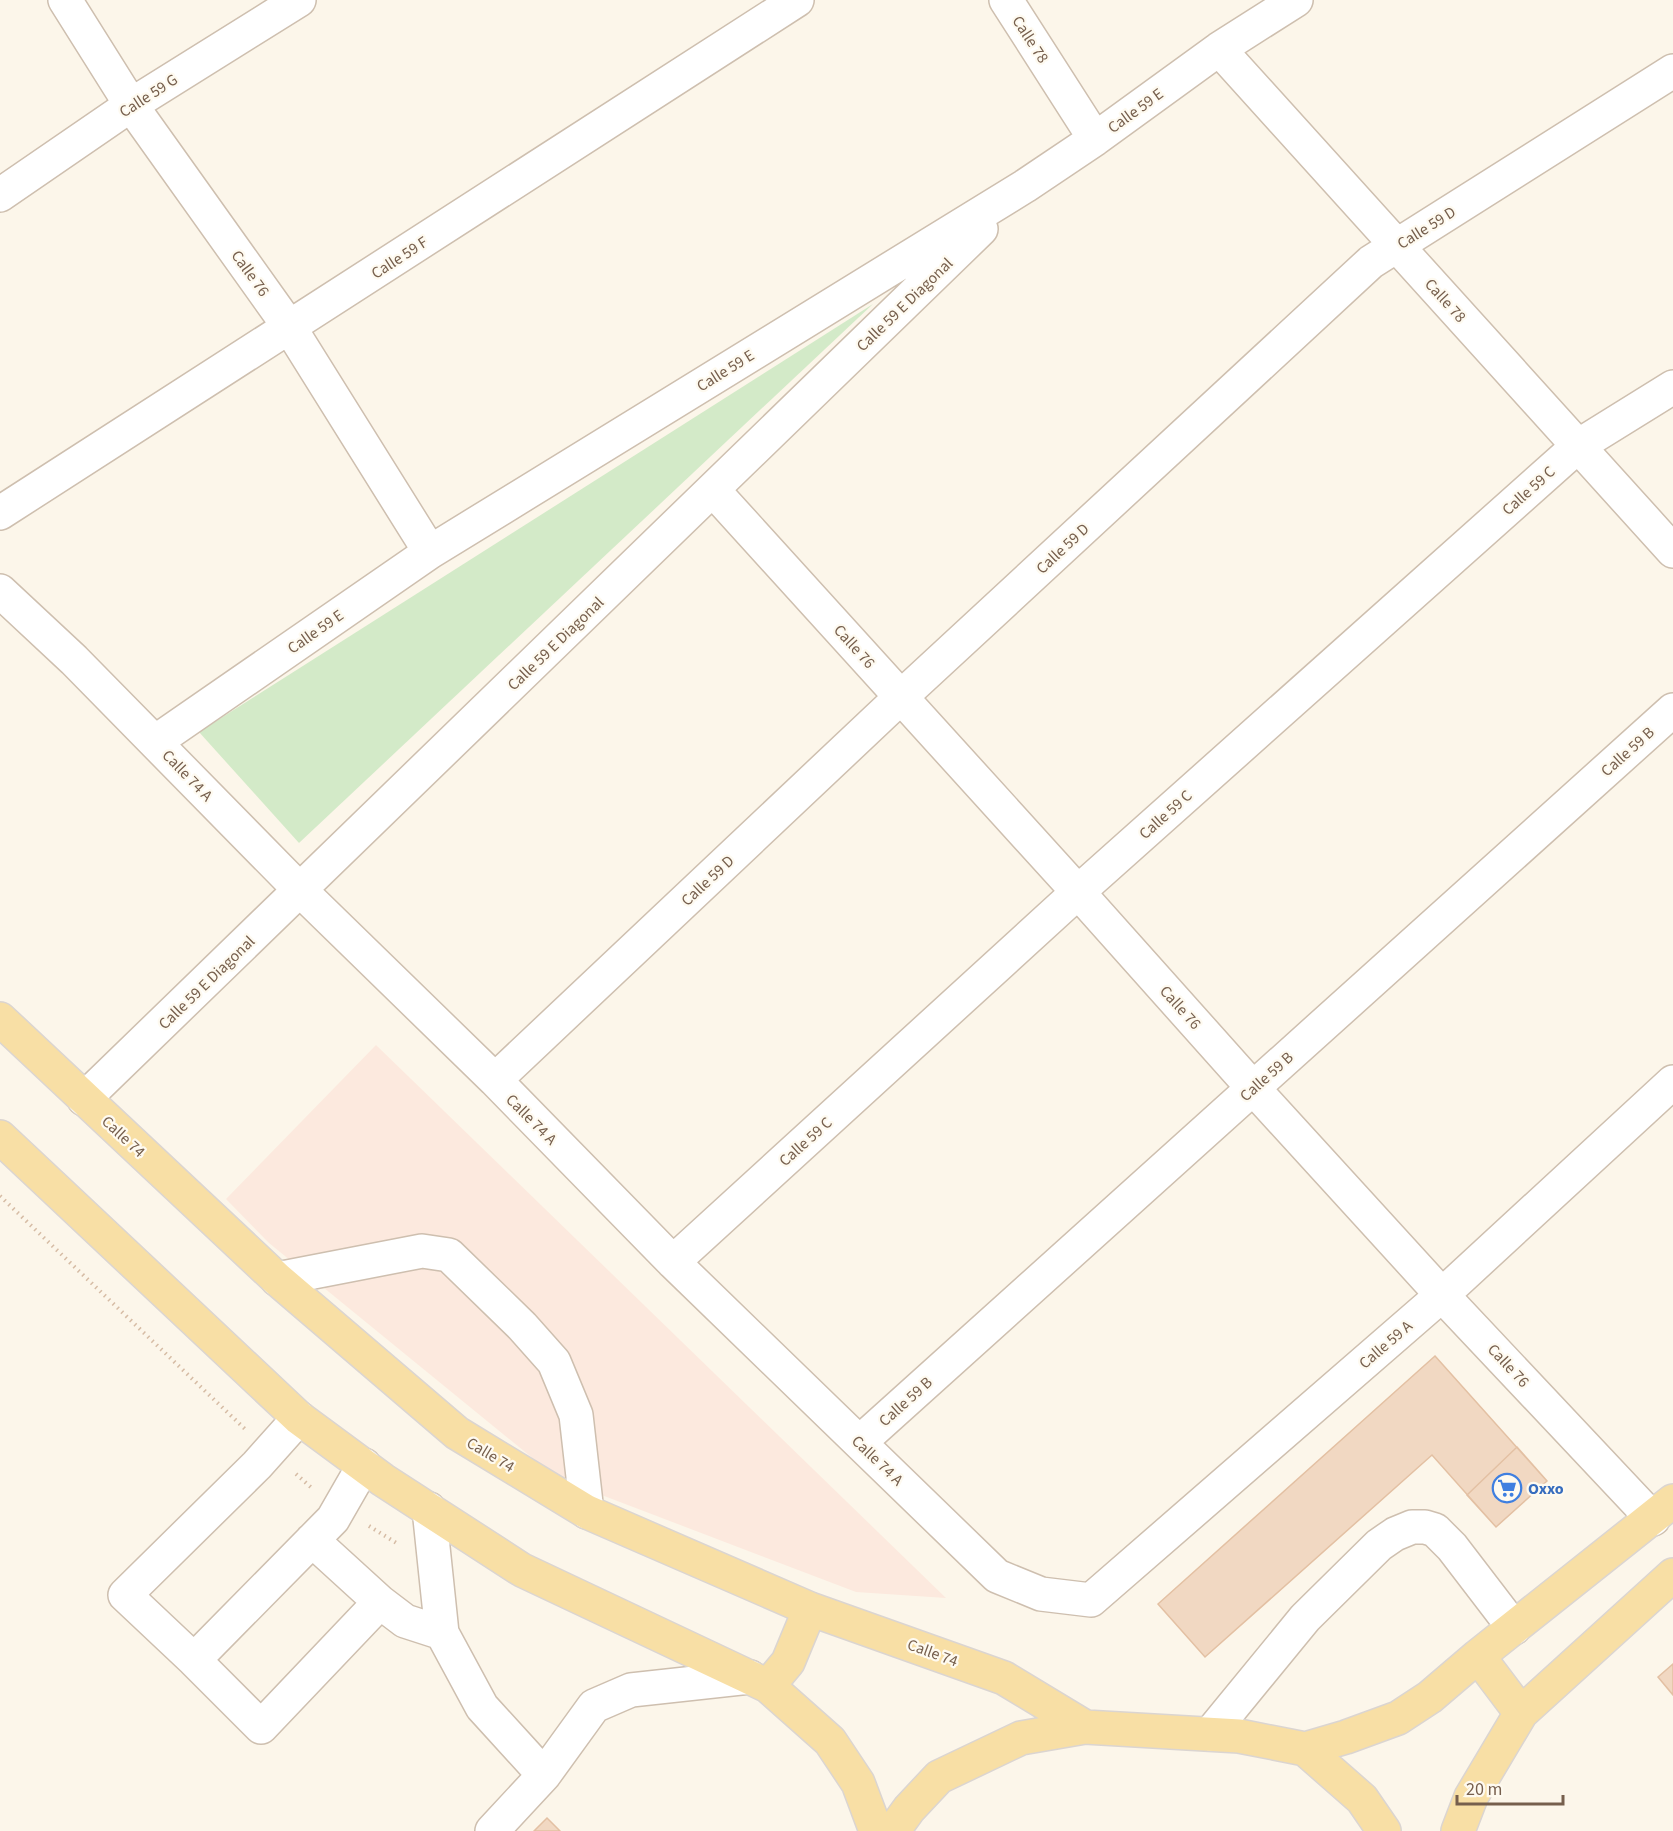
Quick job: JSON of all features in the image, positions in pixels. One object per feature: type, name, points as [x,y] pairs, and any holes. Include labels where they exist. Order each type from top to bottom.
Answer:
[{"type":"main road","name":"Calle 74","points":[[0,1019],[277,1279],[457,1433],[588,1512],[810,1609],[1004,1678],[1085,1727]]},
{"type":"main road","points":[[0,1137],[299,1418],[364,1466],[522,1570],[759,1681],[830,1741],[858,1783],[876,1831]]},
{"type":"main road","points":[[893,1831],[909,1809],[939,1777],[1021,1738],[1085,1727],[1239,1736],[1305,1749],[1347,1737],[1398,1718],[1430,1697],[1478,1656],[1663,1510]]},
{"type":"main road","points":[[1458,1831],[1471,1797],[1521,1713],[1673,1575]]},
{"type":"main road","points":[[759,1681],[788,1662],[810,1609]]},
{"type":"main road","points":[[1478,1656],[1521,1713]]},
{"type":"main road","points":[[1305,1749],[1362,1799],[1384,1831]]},
{"type":"street","name":"Calle 76","points":[[65,0],[131,105],[290,328],[430,552]]},
{"type":"street","name":"Calle 59 G","points":[[0,195],[131,105],[298,0]]},
{"type":"street","name":"Calle 59 F","points":[[0,513],[797,0]]},
{"type":"street","name":"Calle 78","points":[[1006,0],[1095,139]]},
{"type":"street","name":"Calle 59 E","points":[[155,742],[430,552],[1025,186],[1095,139],[1219,49],[1296,0]]},
{"type":"street","name":"Calle 78","points":[[1219,49],[1673,552]]},
{"type":"street","name":"Calle 59 D","points":[[495,1080],[902,696],[1371,262],[1673,71]]},
{"type":"street","name":"Calle 59 E Diagonal","points":[[84,1099],[301,891],[1025,186]]},
{"type":"street","name":"Calle 59 C","points":[[673,1262],[1078,891],[1578,446],[1673,387]]},
{"type":"street","name":"Calle 76","points":[[713,490],[902,696],[1442,1295],[1663,1510]]},
{"type":"street","name":"Calle 74 A","points":[[0,591],[74,660],[301,891],[495,1080],[673,1262],[997,1576],[1041,1593],[1091,1600]]},
{"type":"street","name":"Calle 59 B","points":[[860,1442],[1673,710]]},
{"type":"street","name":"Calle 59 A","points":[[1091,1600],[1442,1295],[1673,1082]]},
{"type":"street","points":[[277,1279],[422,1251],[449,1255],[522,1326],[554,1362],[576,1415],[588,1512]]},
{"type":"street","points":[[299,1418],[257,1465],[125,1595],[261,1727],[380,1602]]},
{"type":"street","points":[[194,1660],[333,1519],[364,1466]]},
{"type":"street","points":[[429,1509],[442,1633],[482,1707],[544,1774]]},
{"type":"street","points":[[1210,1734],[1305,1618],[1379,1545],[1395,1534],[1412,1527],[1435,1530],[1452,1547],[1514,1628]]},
{"type":"street","points":[[312,1540],[380,1602],[405,1621],[442,1633]]},
{"type":"street","points":[[492,1831],[544,1774],[594,1706],[631,1690],[759,1681]]},
{"type":"shaded area","points":[[376,1045],[946,1598],[856,1592],[557,1478],[269,1243],[226,1199]]},
{"type":"green space","points":[[873,304],[299,843],[199,732]]},
{"type":"building","points":[[1435,1356],[1547,1481],[1496,1527],[1432,1455],[1205,1657],[1158,1604]]},
{"type":"building","name":"Oxxo","points":[[1517,1447],[1547,1481],[1496,1527],[1467,1495]]},
{"type":"building","points":[[1673,1664],[1673,1695],[1658,1677]]},
{"type":"building","points":[[547,1818],[560,1831],[534,1831]]},
{"type":"place","name":"Oxxo","points":[[1507,1488]]}]
